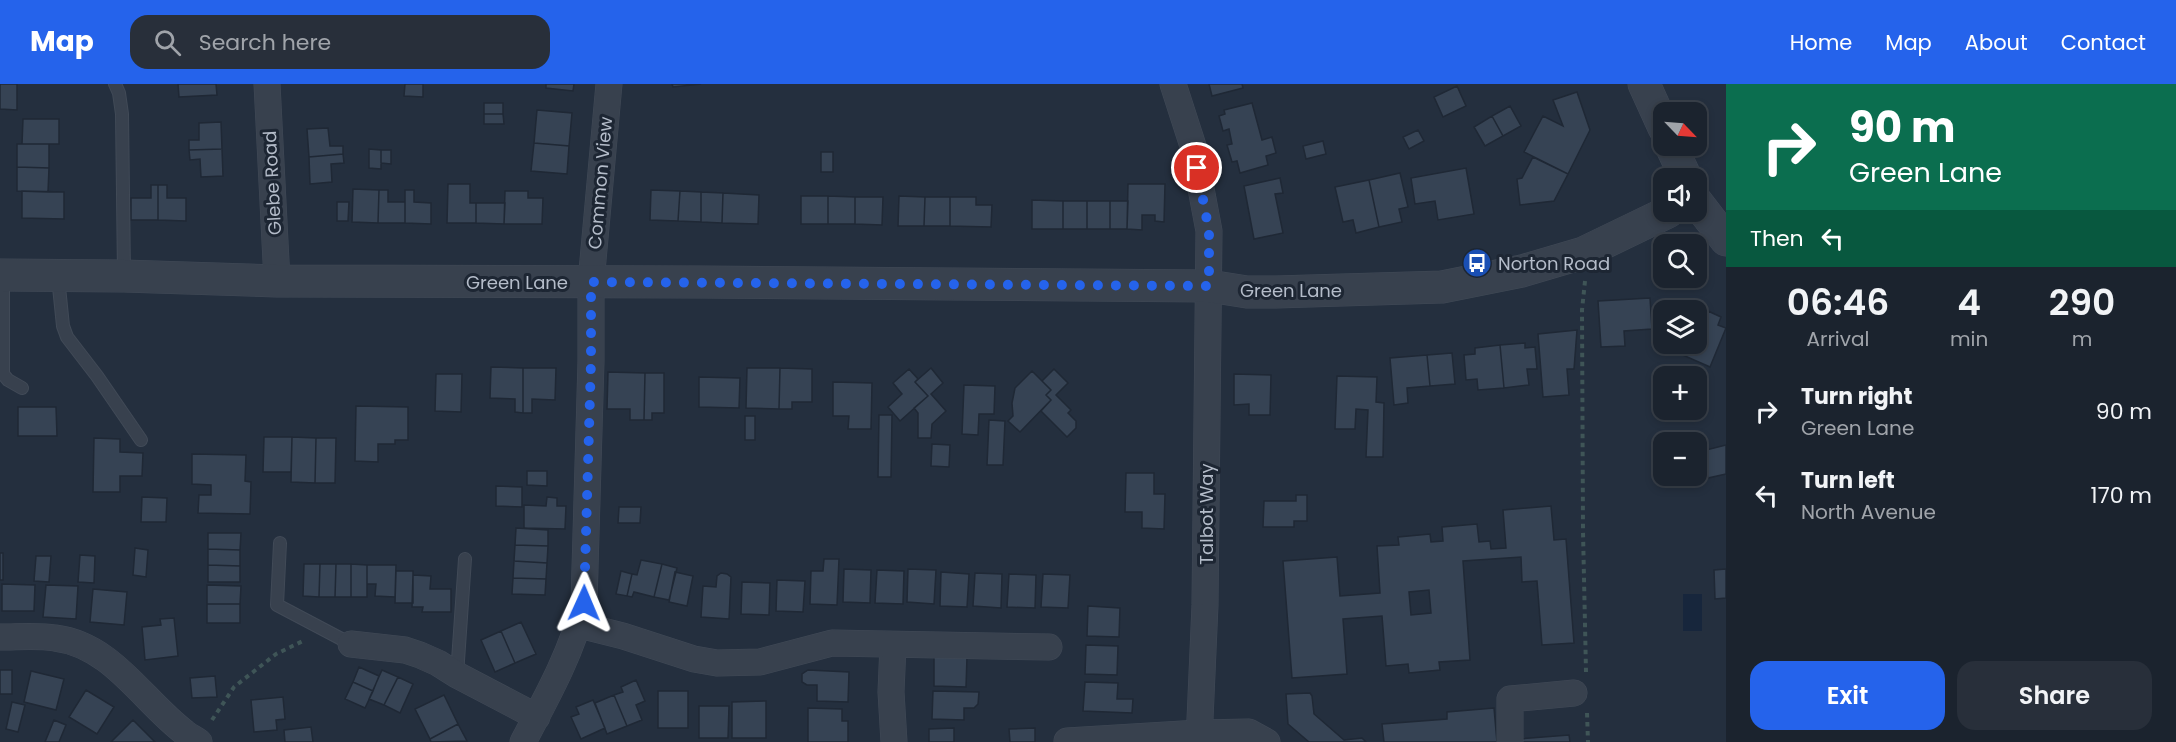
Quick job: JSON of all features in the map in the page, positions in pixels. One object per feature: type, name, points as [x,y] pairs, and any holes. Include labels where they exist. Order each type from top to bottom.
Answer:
[{"type":"street","name":"Glebe Road","points":[[267,84],[277,281]]},
{"type":"street","name":"Common View","points":[[523,742],[563,663],[579,625],[584,603],[591,282],[609,84]]},
{"type":"street","name":"Talbot Way","points":[[1173,84],[1193,146],[1209,231],[1205,605],[1199,738]]},
{"type":"street","points":[[1644,84],[1653,104]]},
{"type":"street","points":[[1707,215],[1726,240]]},
{"type":"street","name":"Green Lane","points":[[2,275],[277,281],[1209,286],[1246,292],[1442,287],[1522,271],[1583,253],[1653,219]]},
{"type":"street","points":[[579,625],[623,636],[694,659],[717,663],[760,662],[832,643],[1049,647]]},
{"type":"street","points":[[0,637],[56,638],[75,643],[96,653],[117,667],[183,731],[198,741]]},
{"type":"street","points":[[351,644],[405,651],[438,663],[537,717]]},
{"type":"street","points":[[893,645],[891,692],[894,742]]},
{"type":"street","points":[[1510,742],[1510,699],[1582,694]]},
{"type":"street","points":[[1067,741],[1199,738],[1249,732],[1267,742]]},
{"type":"lane","points":[[116,84],[122,114],[124,276]]},
{"type":"lane","points":[[2,275],[1,366],[8,380],[22,387]]},
{"type":"lane","points":[[57,276],[63,326],[67,337],[141,440]]},
{"type":"lane","points":[[280,543],[277,605],[351,644]]},
{"type":"lane","points":[[457,675],[465,559]]},
{"type":"path","points":[[1586,274],[1582,309],[1582,694],[1588,742]]},
{"type":"path","points":[[198,741],[234,687],[276,654],[301,640],[351,644]]},
{"type":"water","points":[[1683,594],[1702,594],[1702,631],[1683,631]]},
{"type":"building","points":[[0,84],[17,84],[17,110],[0,109]]},
{"type":"building","points":[[178,84],[216,84],[217,95],[179,97]]},
{"type":"building","points":[[405,84],[423,84],[423,97],[404,96]]},
{"type":"building","points":[[546,84],[574,84],[573,91],[546,88]]},
{"type":"building","points":[[672,84],[701,84],[673,87]]},
{"type":"building","points":[[1209,84],[1242,84],[1243,88],[1212,96]]},
{"type":"building","points":[[1457,86],[1466,106],[1443,117],[1434,97]]},
{"type":"building","points":[[1577,92],[1590,130],[1568,174],[1524,152],[1543,116],[1563,126],[1553,100]]},
{"type":"building","points":[[484,103],[503,103],[503,114],[484,114]]},
{"type":"building","points":[[1252,103],[1262,140],[1272,137],[1276,153],[1266,156],[1268,165],[1240,173],[1237,161],[1232,162],[1227,145],[1232,144],[1229,129],[1223,131],[1219,116],[1225,114],[1224,110]]},
{"type":"building","points":[[1510,106],[1521,126],[1503,136],[1492,116]]},
{"type":"building","points":[[537,110],[572,113],[569,146],[534,143]]},
{"type":"building","points":[[484,114],[503,114],[504,124],[484,124]]},
{"type":"building","points":[[1492,116],[1503,136],[1485,146],[1474,127]]},
{"type":"building","points":[[23,119],[59,119],[59,144],[22,144]]},
{"type":"building","points":[[221,122],[222,149],[189,150],[189,140],[199,140],[199,123]]},
{"type":"building","points":[[328,128],[330,146],[343,146],[343,154],[309,157],[307,129]]},
{"type":"building","points":[[1418,130],[1424,141],[1409,149],[1403,137]]},
{"type":"building","points":[[1323,141],[1326,154],[1306,159],[1303,146]]},
{"type":"building","points":[[534,143],[569,146],[567,174],[531,171]]},
{"type":"building","points":[[17,144],[49,144],[49,168],[17,167]]},
{"type":"building","points":[[222,149],[223,176],[201,177],[200,159],[190,160],[189,150]]},
{"type":"building","points":[[369,149],[381,150],[381,169],[369,168]]},
{"type":"building","points":[[381,150],[391,150],[391,164],[381,163]]},
{"type":"building","points":[[821,152],[833,152],[833,172],[821,172]]},
{"type":"building","points":[[343,154],[344,163],[331,164],[332,182],[310,184],[309,157]]},
{"type":"building","points":[[1533,157],[1568,174],[1554,201],[1520,205],[1517,179],[1522,178]]},
{"type":"building","points":[[17,167],[49,168],[48,192],[17,191]]},
{"type":"building","points":[[1466,168],[1474,214],[1438,220],[1435,201],[1415,204],[1411,178]]},
{"type":"building","points":[[1400,173],[1408,207],[1399,209],[1402,222],[1379,227],[1369,180]]},
{"type":"building","points":[[1280,178],[1283,193],[1275,194],[1283,233],[1254,239],[1244,186]]},
{"type":"building","points":[[1369,180],[1379,227],[1356,233],[1353,220],[1343,222],[1335,187]]},
{"type":"building","points":[[448,184],[470,184],[470,203],[476,203],[476,223],[447,223]]},
{"type":"building","points":[[1128,184],[1165,184],[1164,222],[1155,221],[1155,215],[1142,215],[1142,230],[1127,229]]},
{"type":"building","points":[[151,185],[158,185],[158,220],[131,220],[131,198],[151,198]]},
{"type":"building","points":[[158,185],[167,185],[167,198],[186,198],[186,221],[158,220]]},
{"type":"building","points":[[353,189],[379,190],[378,223],[352,222]]},
{"type":"building","points":[[379,190],[388,190],[388,202],[405,202],[405,223],[378,223]]},
{"type":"building","points":[[405,190],[414,190],[414,202],[431,203],[431,224],[405,223]]},
{"type":"building","points":[[651,190],[680,191],[678,221],[650,220]]},
{"type":"building","points":[[22,191],[64,192],[64,219],[22,218]]},
{"type":"building","points":[[505,191],[528,191],[528,198],[543,198],[542,224],[504,224]]},
{"type":"building","points":[[680,191],[701,192],[701,222],[678,221]]},
{"type":"building","points":[[701,192],[723,193],[722,223],[701,222]]},
{"type":"building","points":[[723,193],[759,195],[758,224],[722,223]]},
{"type":"building","points":[[801,196],[828,196],[828,224],[801,224]]},
{"type":"building","points":[[828,196],[855,197],[855,224],[828,224]]},
{"type":"building","points":[[899,196],[925,197],[924,226],[898,226]]},
{"type":"building","points":[[855,197],[883,197],[882,225],[855,224]]},
{"type":"building","points":[[925,197],[950,197],[950,226],[924,226]]},
{"type":"building","points":[[950,197],[976,197],[976,205],[992,205],[991,227],[950,226]]},
{"type":"building","points":[[1032,200],[1063,201],[1063,229],[1032,229]]},
{"type":"building","points":[[1063,201],[1087,201],[1087,229],[1063,229]]},
{"type":"building","points":[[1087,201],[1110,201],[1110,229],[1087,229]]},
{"type":"building","points":[[1110,201],[1128,201],[1127,229],[1110,229]]},
{"type":"building","points":[[337,202],[349,202],[348,221],[337,221]]},
{"type":"building","points":[[476,203],[505,203],[504,224],[476,223]]},
{"type":"building","points":[[1650,298],[1652,329],[1624,331],[1625,346],[1601,347],[1598,301]]},
{"type":"building","points":[[1708,311],[1721,317],[1718,325],[1726,328],[1710,367],[1680,354],[1707,354]]},
{"type":"building","points":[[1577,330],[1574,369],[1567,369],[1569,395],[1543,397],[1538,334]]},
{"type":"building","points":[[1525,343],[1525,348],[1535,347],[1537,369],[1527,369],[1529,385],[1504,388],[1500,345]]},
{"type":"building","points":[[1500,345],[1504,388],[1478,390],[1477,379],[1466,380],[1464,355],[1475,354],[1475,348]]},
{"type":"building","points":[[1452,353],[1455,384],[1430,386],[1427,355]]},
{"type":"building","points":[[1427,355],[1430,386],[1407,388],[1408,403],[1394,405],[1390,358]]},
{"type":"building","points":[[491,367],[523,368],[523,413],[515,412],[515,399],[490,398]]},
{"type":"building","points":[[523,368],[556,368],[555,400],[532,399],[532,413],[523,413]]},
{"type":"building","points":[[747,368],[780,368],[779,409],[746,408]]},
{"type":"building","points":[[780,368],[812,369],[812,402],[792,402],[792,409],[779,409]]},
{"type":"building","points":[[931,368],[943,383],[931,394],[946,411],[932,424],[931,438],[918,438],[918,413],[914,408],[928,396],[915,382]]},
{"type":"building","points":[[909,369],[918,379],[915,382],[928,396],[900,421],[888,407],[902,394],[893,383]]},
{"type":"building","points":[[1054,369],[1068,383],[1056,395],[1071,410],[1068,413],[1076,421],[1076,428],[1067,437],[1041,411],[1051,400],[1046,395],[1051,390],[1042,381]]},
{"type":"building","points":[[1032,371],[1051,390],[1046,395],[1051,400],[1020,432],[1008,421],[1013,416],[1012,403],[1015,388]]},
{"type":"building","points":[[608,372],[645,373],[644,420],[630,420],[630,409],[607,409]]},
{"type":"building","points":[[645,373],[664,373],[664,413],[652,413],[652,420],[644,420]]},
{"type":"building","points":[[436,374],[462,374],[461,412],[435,411]]},
{"type":"building","points":[[1234,374],[1271,375],[1270,415],[1249,415],[1249,404],[1234,405]]},
{"type":"building","points":[[1337,376],[1377,377],[1376,402],[1384,403],[1383,457],[1366,457],[1368,410],[1356,409],[1355,429],[1335,429]]},
{"type":"building","points":[[699,377],[740,378],[739,408],[699,407]]},
{"type":"building","points":[[833,382],[872,383],[871,429],[848,429],[849,416],[833,416]]},
{"type":"building","points":[[964,385],[995,386],[994,414],[979,414],[978,435],[962,434]]},
{"type":"building","points":[[356,406],[408,407],[408,440],[395,440],[395,444],[378,444],[378,462],[355,461]]},
{"type":"building","points":[[18,407],[56,407],[57,436],[18,436]]},
{"type":"building","points":[[879,415],[892,415],[891,477],[878,477]]},
{"type":"building","points":[[745,416],[755,416],[755,440],[745,440]]},
{"type":"building","points":[[989,420],[1005,421],[1003,465],[987,465]]},
{"type":"building","points":[[264,437],[292,437],[291,472],[263,472]]},
{"type":"building","points":[[292,437],[316,438],[315,483],[291,482]]},
{"type":"building","points":[[94,438],[120,439],[120,452],[143,453],[142,476],[120,476],[120,492],[93,492]]},
{"type":"building","points":[[316,438],[336,438],[335,483],[315,483]]},
{"type":"building","points":[[932,444],[950,445],[949,467],[931,466]]},
{"type":"building","points":[[1726,445],[1726,474],[1708,478],[1707,450]]},
{"type":"building","points":[[192,454],[246,455],[245,481],[251,482],[250,514],[198,513],[199,495],[211,495],[211,485],[192,484]]},
{"type":"building","points":[[527,471],[547,471],[547,486],[527,485]]},
{"type":"building","points":[[1126,473],[1154,473],[1154,494],[1165,494],[1164,529],[1142,528],[1142,512],[1125,512]]},
{"type":"building","points":[[496,486],[522,487],[522,507],[496,506]]},
{"type":"building","points":[[1296,495],[1307,495],[1307,521],[1294,521],[1294,527],[1263,527],[1264,501],[1296,501]]},
{"type":"building","points":[[142,497],[167,498],[166,522],[141,522]]},
{"type":"building","points":[[547,497],[557,498],[557,506],[566,506],[565,529],[524,528],[524,505],[546,506]]},
{"type":"building","points":[[1551,506],[1554,540],[1566,539],[1574,643],[1542,645],[1537,581],[1522,582],[1521,557],[1463,561],[1470,660],[1439,662],[1440,670],[1409,673],[1408,664],[1386,666],[1382,616],[1343,619],[1347,674],[1292,678],[1283,561],[1337,557],[1340,596],[1380,593],[1377,546],[1399,545],[1398,537],[1430,534],[1431,542],[1443,541],[1442,527],[1477,524],[1479,542],[1490,541],[1491,549],[1506,548],[1503,510]],"holes":[[[1429,590],[1431,613],[1411,615],[1409,592]]]},
{"type":"building","points":[[619,507],[641,507],[640,523],[618,523]]},
{"type":"building","points":[[516,528],[548,530],[548,546],[515,545]]},
{"type":"building","points":[[208,533],[241,533],[240,550],[208,549]]},
{"type":"building","points":[[515,545],[548,546],[547,563],[514,561]]},
{"type":"building","points":[[135,548],[148,550],[146,577],[133,575]]},
{"type":"building","points":[[208,549],[240,550],[240,566],[208,565]]},
{"type":"building","points":[[0,553],[3,553],[3,580],[0,580]]},
{"type":"building","points":[[80,555],[95,556],[94,583],[78,582]]},
{"type":"building","points":[[36,556],[51,556],[49,582],[34,581]]},
{"type":"building","points":[[824,559],[839,559],[837,605],[810,604],[811,571],[823,571]]},
{"type":"building","points":[[641,560],[662,564],[654,597],[634,592],[632,597],[627,596],[632,574],[637,575]]},
{"type":"building","points":[[514,561],[547,563],[546,579],[513,578]]},
{"type":"building","points":[[304,564],[320,564],[319,597],[303,596]]},
{"type":"building","points":[[320,564],[336,564],[335,597],[319,597]]},
{"type":"building","points":[[336,564],[351,564],[351,597],[335,597]]},
{"type":"building","points":[[351,564],[367,565],[367,597],[351,597]]},
{"type":"building","points":[[662,564],[677,568],[669,600],[654,597]]},
{"type":"building","points":[[208,565],[240,566],[240,582],[208,582]]},
{"type":"building","points":[[367,565],[396,565],[395,597],[375,596],[376,584],[367,584]]},
{"type":"building","points":[[844,569],[871,570],[870,603],[843,602]]},
{"type":"building","points":[[908,569],[936,570],[934,604],[907,602]]},
{"type":"building","points":[[1726,569],[1726,598],[1715,599],[1714,570]]},
{"type":"building","points":[[877,570],[904,571],[903,604],[875,603]]},
{"type":"building","points":[[396,571],[413,571],[413,603],[395,603]]},
{"type":"building","points":[[621,571],[632,574],[627,596],[616,594]]},
{"type":"building","points":[[675,572],[693,576],[687,606],[669,602]]},
{"type":"building","points":[[941,572],[969,574],[967,607],[940,606]]},
{"type":"building","points":[[721,573],[731,577],[729,619],[701,617],[703,586],[716,587],[717,576]]},
{"type":"building","points":[[975,573],[1002,574],[1001,608],[973,606]]},
{"type":"building","points":[[1009,574],[1036,575],[1035,608],[1007,607]]},
{"type":"building","points":[[1043,574],[1070,575],[1068,608],[1041,607]]},
{"type":"building","points":[[413,575],[431,576],[430,589],[451,589],[451,612],[422,612],[423,607],[412,607]]},
{"type":"building","points":[[513,578],[546,579],[545,595],[512,594]]},
{"type":"building","points":[[777,580],[805,581],[803,612],[776,611]]},
{"type":"building","points":[[742,582],[770,583],[769,615],[741,614]]},
{"type":"building","points":[[2,584],[35,585],[34,611],[2,611]]},
{"type":"building","points":[[46,585],[78,586],[76,619],[43,617]]},
{"type":"building","points":[[207,585],[241,586],[240,604],[207,604]]},
{"type":"building","points":[[93,589],[127,592],[124,625],[90,622]]},
{"type":"building","points":[[207,604],[240,604],[240,623],[207,623]]},
{"type":"building","points":[[1088,606],[1120,608],[1119,637],[1087,636]]},
{"type":"building","points":[[174,618],[178,656],[145,660],[142,627],[161,625],[160,619]]},
{"type":"building","points":[[521,622],[536,654],[515,663],[501,631]]},
{"type":"building","points":[[501,631],[515,663],[495,672],[481,640]]},
{"type":"building","points":[[1086,645],[1118,646],[1117,675],[1085,674]]},
{"type":"building","points":[[934,657],[967,657],[966,687],[934,686]]},
{"type":"building","points":[[359,667],[379,676],[373,691],[353,682]]},
{"type":"building","points":[[0,670],[12,670],[12,694],[0,694]]},
{"type":"building","points":[[382,670],[398,677],[384,705],[369,699]]},
{"type":"building","points":[[808,670],[849,672],[848,702],[817,701],[817,685],[807,685],[802,682],[802,674]]},
{"type":"building","points":[[31,671],[64,679],[56,710],[24,702]]},
{"type":"building","points":[[215,676],[217,697],[192,698],[190,678]]},
{"type":"building","points":[[398,677],[413,684],[400,713],[384,705]]},
{"type":"building","points":[[636,680],[645,701],[636,705],[642,720],[627,726],[614,695],[623,692],[621,687]]},
{"type":"building","points":[[353,682],[373,691],[365,708],[345,699]]},
{"type":"building","points":[[1085,682],[1118,683],[1117,699],[1133,699],[1132,713],[1083,711]]},
{"type":"building","points":[[86,690],[114,707],[97,734],[69,717]]},
{"type":"building","points":[[658,691],[688,691],[688,728],[658,728]]},
{"type":"building","points":[[933,691],[979,692],[978,704],[974,708],[964,708],[964,720],[932,719]]},
{"type":"building","points":[[1310,693],[1314,714],[1344,740],[1362,738],[1366,742],[1309,742],[1288,724],[1286,694]]},
{"type":"building","points":[[444,695],[458,724],[430,739],[415,709]]},
{"type":"building","points":[[614,695],[627,726],[607,734],[595,703]]},
{"type":"building","points":[[283,697],[285,719],[276,720],[277,730],[254,732],[251,700]]},
{"type":"building","points":[[593,700],[605,728],[581,739],[571,717],[579,714],[576,707]]},
{"type":"building","points":[[766,701],[766,738],[732,738],[732,702]]},
{"type":"building","points":[[12,702],[25,705],[18,732],[6,729]]},
{"type":"building","points":[[699,706],[729,706],[728,738],[699,738]]},
{"type":"building","points":[[808,708],[842,709],[842,721],[848,721],[848,742],[808,742]]},
{"type":"building","points":[[1494,708],[1497,742],[1384,742],[1382,724],[1447,719],[1447,712]]},
{"type":"building","points":[[54,720],[66,725],[59,742],[45,742]]},
{"type":"building","points":[[133,720],[155,742],[111,742]]},
{"type":"building","points":[[458,724],[467,741],[431,742],[430,739]]},
{"type":"building","points":[[311,727],[313,742],[285,742],[284,730]]},
{"type":"building","points":[[954,728],[954,742],[929,742],[929,729]]},
{"type":"building","points":[[1035,728],[1035,742],[1010,742],[1009,729]]},
{"type":"building","points":[[1569,735],[1570,742],[1519,742],[1519,739]]},
{"type":"place","name":"Norton Road","points":[[1477,263]]},
{"type":"route","points":[[584,603],[591,282],[1209,286],[1209,231],[1197,168]]}]
